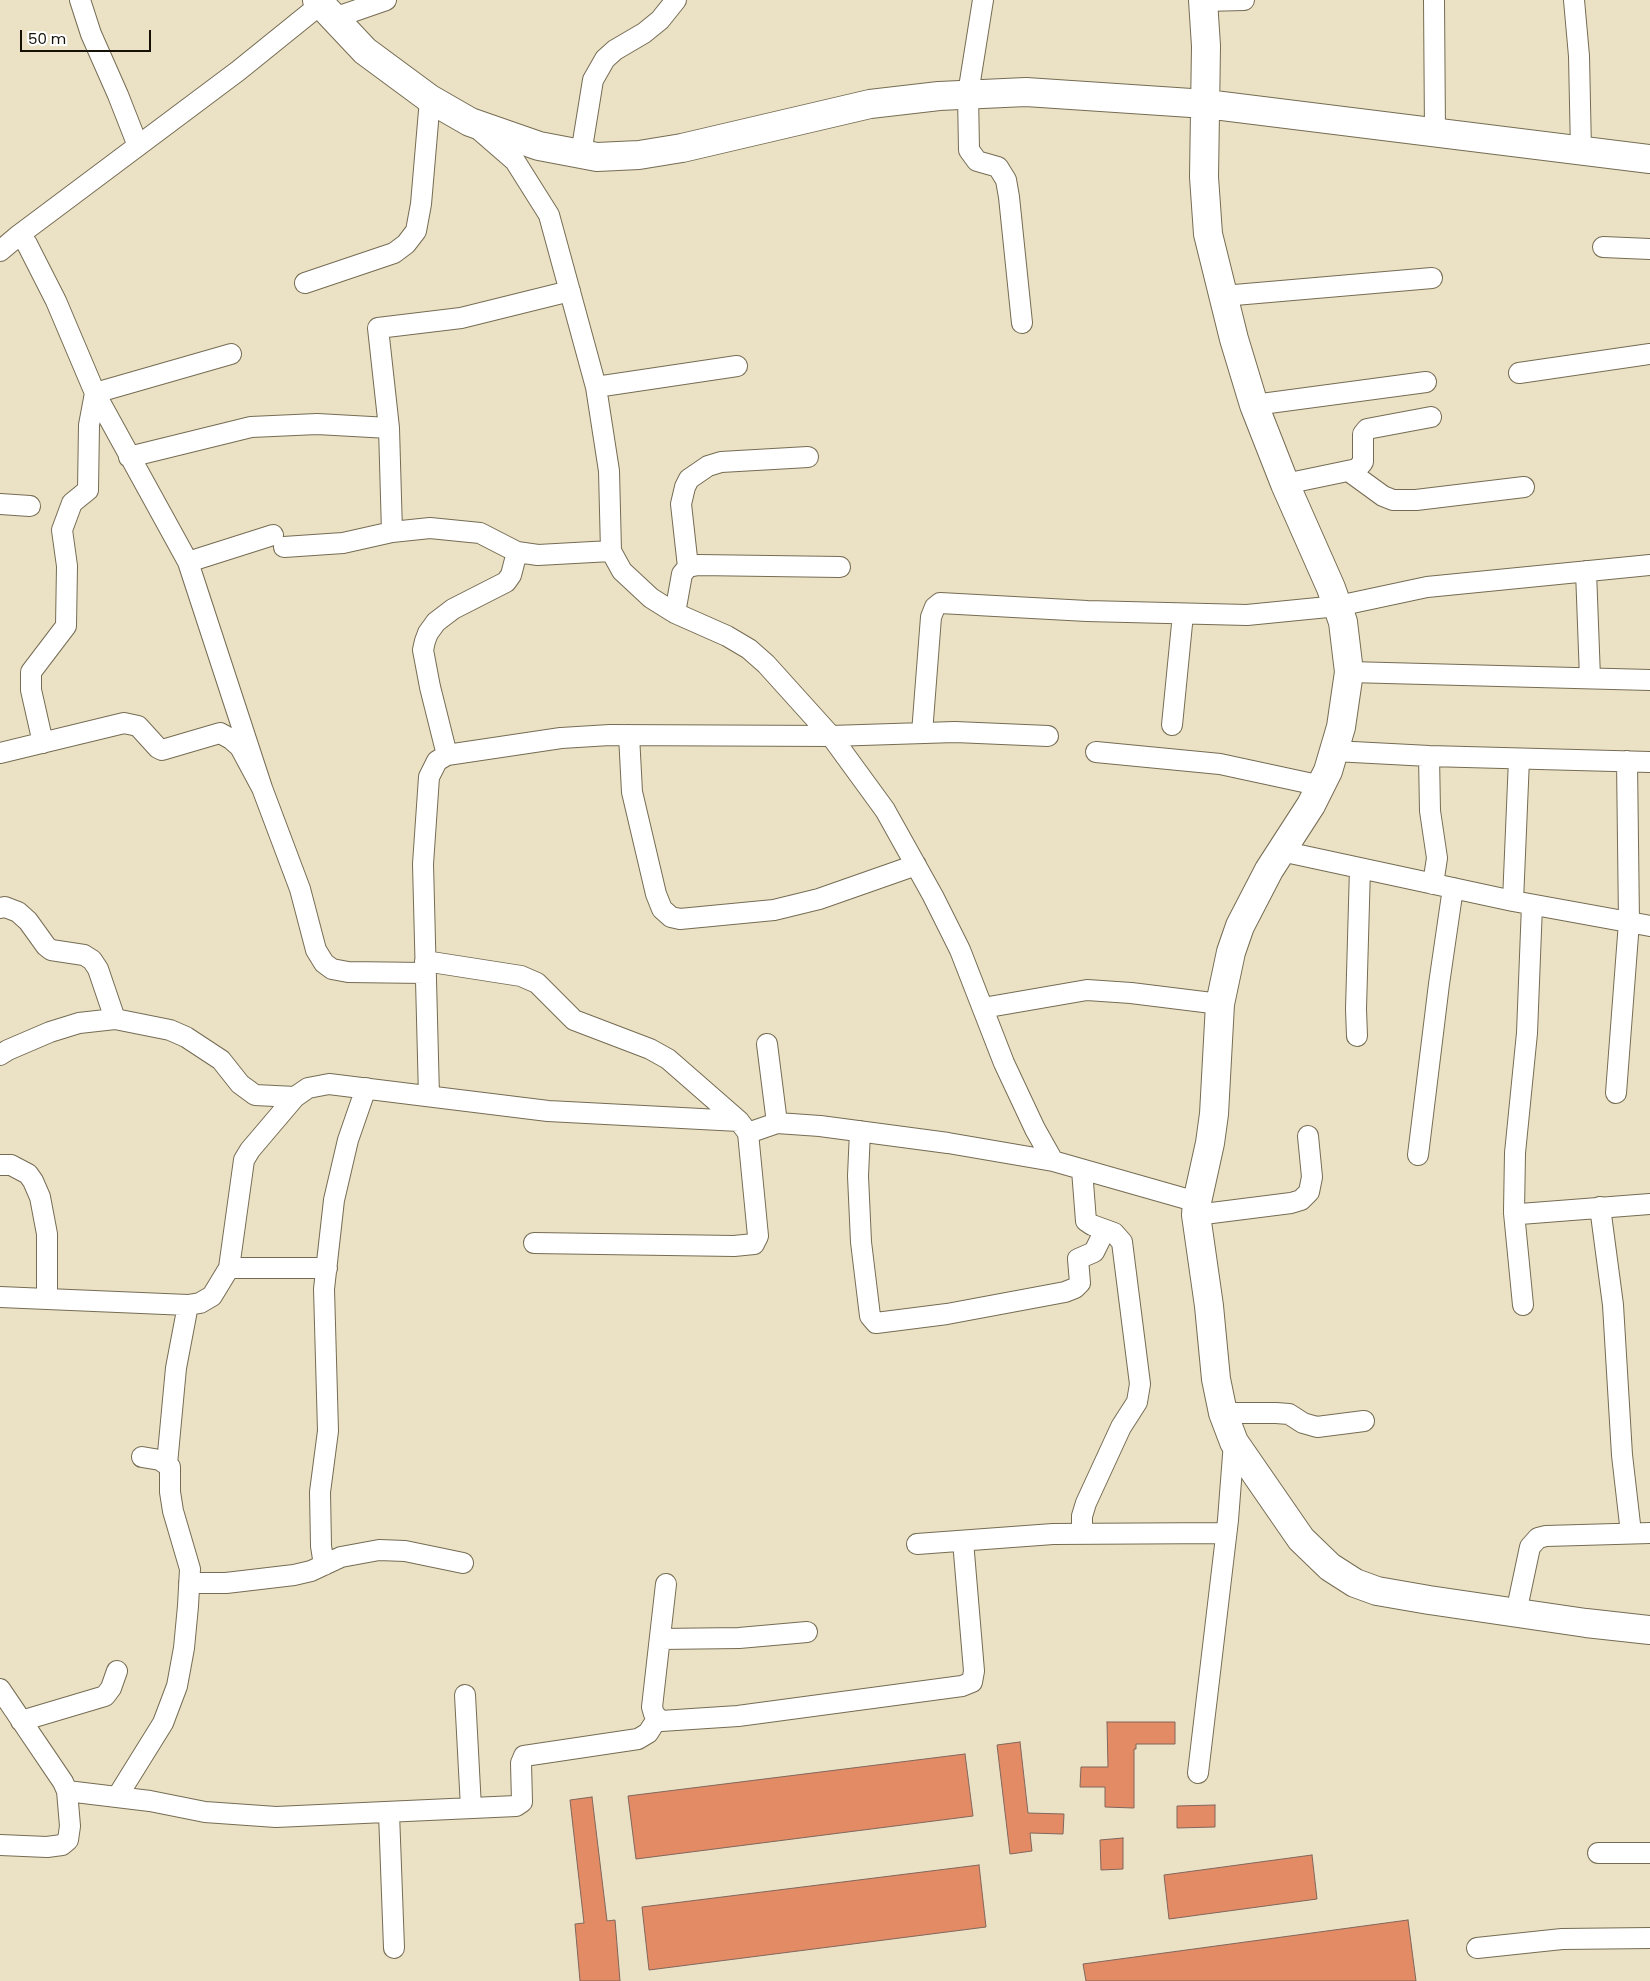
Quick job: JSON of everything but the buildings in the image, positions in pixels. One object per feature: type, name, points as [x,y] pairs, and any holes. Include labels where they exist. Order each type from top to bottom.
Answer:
[{"type":"main road","points":[[1204,1],[1206,46],[1204,177],[1208,234],[1223,296],[1254,405],[1285,484],[1338,606],[1347,642],[1349,672],[1341,727],[1322,786],[1269,870],[1240,926],[1231,952],[1220,1004],[1214,1114],[1196,1209],[1209,1306],[1216,1380],[1223,1413],[1234,1442],[1301,1539],[1330,1567],[1354,1583],[1377,1591],[1516,1613],[1650,1630]]},
{"type":"main road","points":[[324,7],[365,51],[430,99],[470,122],[539,146],[597,157],[638,155],[665,151],[870,104],[939,96],[1026,92],[1206,104],[1581,152],[1650,159]]},
{"type":"street","points":[[80,0],[91,34],[138,146]]},
{"type":"street","points":[[0,251],[324,7],[386,0]]},
{"type":"street","points":[[581,154],[593,80],[605,59],[615,50],[644,33],[660,20],[676,0]]},
{"type":"street","points":[[983,0],[968,94],[969,150],[977,161],[998,168],[1006,180],[1022,323]]},
{"type":"street","points":[[1204,1],[1244,0]]},
{"type":"street","points":[[1434,0],[1436,132]]},
{"type":"street","points":[[1574,0],[1579,56],[1581,152]]},
{"type":"street","points":[[305,282],[394,253],[406,244],[416,231],[421,204],[430,99]]},
{"type":"street","points":[[470,122],[515,161],[549,215],[596,387],[609,471],[612,551],[622,570],[651,598],[675,613],[727,636],[749,649],[766,664],[831,736],[885,810],[960,950],[1004,1063],[1035,1130],[1053,1161]]},
{"type":"street","points":[[19,235],[26,244],[56,301],[95,393],[188,562],[262,788],[300,889],[316,950],[324,963],[332,969],[348,972],[425,967],[521,976],[537,983],[574,1020],[650,1049],[668,1060],[744,1127],[758,1236],[754,1244],[734,1246],[534,1243]]},
{"type":"street","points":[[1603,247],[1650,249]]},
{"type":"street","points":[[1223,296],[1432,278]]},
{"type":"street","points":[[392,532],[389,428],[378,328],[461,318],[570,291]]},
{"type":"street","points":[[95,393],[230,354]]},
{"type":"street","points":[[1518,373],[1650,354]]},
{"type":"street","points":[[596,387],[737,366]]},
{"type":"street","points":[[1254,405],[1426,382]]},
{"type":"street","points":[[42,743],[31,690],[31,672],[66,626],[67,566],[62,530],[72,503],[88,490],[89,425],[95,393]]},
{"type":"street","points":[[1285,484],[1350,472],[1361,466],[1363,434],[1367,429],[1431,417]]},
{"type":"street","points":[[129,457],[251,427],[317,424],[389,428]]},
{"type":"street","points":[[688,567],[681,504],[689,479],[708,466],[721,462],[808,457]]},
{"type":"street","points":[[1350,472],[1383,496],[1393,500],[1416,500],[1524,487]]},
{"type":"street","points":[[0,504],[30,506]]},
{"type":"street","points":[[188,562],[279,541],[343,543],[392,532],[430,528],[480,533],[517,552],[538,555],[612,551]]},
{"type":"street","points":[[447,754],[430,687],[423,650],[425,641],[436,622],[453,609],[506,582],[511,575],[517,552]]},
{"type":"street","points":[[675,613],[682,574],[688,567],[698,565],[840,567]]},
{"type":"street","points":[[922,733],[931,617],[935,607],[940,603],[1087,611],[1247,615],[1338,606],[1427,587],[1650,565]]},
{"type":"street","points":[[1586,571],[1590,678]]},
{"type":"street","points":[[1172,725],[1183,614]]},
{"type":"street","points":[[1349,672],[1650,680]]},
{"type":"street","points":[[0,753],[124,723],[138,726],[162,750],[220,733],[240,747],[262,788]]},
{"type":"street","points":[[428,1096],[423,864],[429,777],[437,761],[447,754],[561,738],[629,735],[831,736],[956,732],[1048,736]]},
{"type":"street","points":[[629,735],[634,801],[656,894],[662,909],[671,917],[680,919],[774,910],[818,899],[916,865]]},
{"type":"street","points":[[1334,751],[1430,756],[1650,762]]},
{"type":"street","points":[[1096,752],[1220,764],[1322,786]]},
{"type":"street","points":[[1430,756],[1430,811],[1437,858],[1433,884]]},
{"type":"street","points":[[1519,759],[1527,1033],[1515,1153],[1514,1213],[1522,1305]]},
{"type":"street","points":[[1616,1093],[1629,922],[1626,761]]},
{"type":"street","points":[[1281,851],[1523,903],[1650,926]]},
{"type":"street","points":[[1357,1036],[1360,868]]},
{"type":"street","points":[[1418,1155],[1453,888]]},
{"type":"street","points":[[0,908],[5,907],[18,912],[28,920],[46,946],[51,950],[84,955],[92,960],[98,969],[115,1019]]},
{"type":"street","points":[[983,1008],[1088,990],[1131,993],[1220,1004]]},
{"type":"street","points":[[0,1055],[50,1032],[79,1023],[115,1019],[170,1030],[186,1037],[222,1060],[240,1084],[255,1095],[295,1098]]},
{"type":"street","points":[[767,1044],[778,1123]]},
{"type":"street","points":[[0,1298],[47,1298],[188,1305],[200,1303],[212,1296],[229,1268],[244,1160],[250,1150],[295,1098],[308,1088],[329,1084],[548,1111],[744,1127],[778,1123],[860,1131],[948,1143],[1053,1161],[1196,1209],[1291,1203],[1301,1200],[1309,1192],[1312,1177],[1308,1136]]},
{"type":"street","points":[[324,1565],[321,1546],[320,1492],[328,1431],[324,1289],[334,1200],[348,1140],[366,1088]]},
{"type":"street","points":[[860,1131],[858,1176],[861,1242],[870,1316],[876,1323],[947,1314],[1066,1292],[1075,1288],[1080,1283],[1078,1259],[1094,1252],[1105,1230]]},
{"type":"street","points":[[0,1165],[10,1165],[28,1174],[33,1180],[40,1198],[48,1234],[47,1298]]},
{"type":"street","points":[[1082,1170],[1085,1218],[1092,1225],[1117,1235],[1122,1242],[1140,1384],[1137,1402],[1121,1427],[1086,1503],[1082,1516],[1082,1534]]},
{"type":"street","points":[[1514,1213],[1650,1204]]},
{"type":"street","points":[[1516,1613],[1530,1547],[1538,1538],[1546,1536],[1640,1533],[1622,1455],[1613,1305],[1600,1206]]},
{"type":"street","points":[[229,1268],[326,1268]]},
{"type":"street","points":[[167,1464],[176,1368],[188,1305]]},
{"type":"street","points":[[1223,1413],[1289,1414],[1303,1423],[1317,1427],[1364,1421]]},
{"type":"street","points":[[1198,1774],[1226,1533],[1234,1442]]},
{"type":"street","points":[[118,1798],[163,1723],[177,1686],[184,1648],[190,1569],[173,1511],[170,1492],[170,1467],[160,1460],[142,1458]]},
{"type":"street","points":[[917,1544],[1082,1534],[1226,1533]]},
{"type":"street","points":[[666,1584],[652,1707],[657,1719],[661,1721],[738,1716],[969,1684],[973,1679],[974,1671],[963,1541]]},
{"type":"street","points":[[189,1583],[226,1583],[271,1579],[311,1571],[341,1557],[379,1550],[405,1551],[463,1563]]},
{"type":"street","points":[[660,1639],[739,1638],[806,1632]]},
{"type":"street","points":[[21,1721],[105,1696],[111,1688],[117,1671]]},
{"type":"street","points":[[0,1689],[63,1782],[67,1791],[70,1826],[69,1836],[65,1843],[56,1846],[0,1844]]},
{"type":"street","points":[[465,1695],[471,1808]]},
{"type":"street","points":[[67,1791],[205,1812],[276,1818],[516,1806],[521,1804],[521,1763],[524,1756],[644,1737],[657,1719]]},
{"type":"street","points":[[389,1812],[394,1948]]},
{"type":"street","points":[[1598,1853],[1650,1853]]},
{"type":"street","points":[[1477,1948],[1562,1939],[1650,1938]]}]
